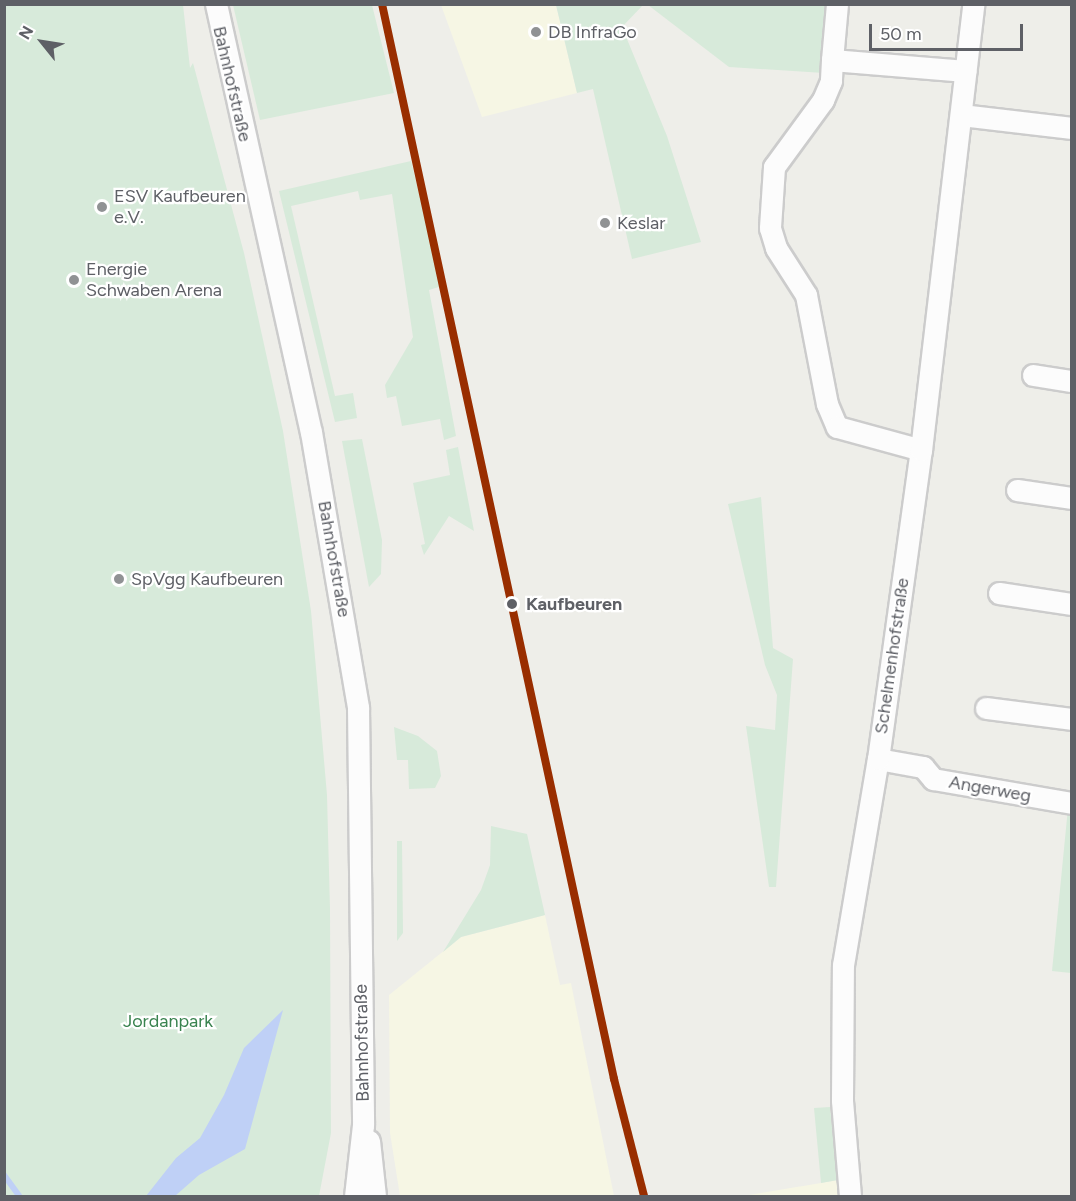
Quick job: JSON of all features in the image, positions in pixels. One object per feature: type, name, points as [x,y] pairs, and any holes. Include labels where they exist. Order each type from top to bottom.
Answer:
[{"type":"street","name":"Bahnhofstraße","points":[[216,4],[311,432],[358,707],[363,1125],[355,1197]]},
{"type":"street","points":[[837,4],[831,81],[823,100],[774,167],[770,228],[776,248],[806,295],[827,404],[837,427],[921,450]]},
{"type":"street","name":"Schelmenhofstraße","points":[[850,1197],[842,1100],[843,965],[878,759],[921,450],[962,115],[973,4]]},
{"type":"street","points":[[832,60],[966,71]]},
{"type":"street","points":[[962,115],[1071,128]]},
{"type":"street","points":[[1033,375],[1071,381]]},
{"type":"street","points":[[1017,490],[1071,498]]},
{"type":"street","points":[[999,593],[1071,604]]},
{"type":"street","points":[[986,708],[1071,719]]},
{"type":"street","name":"Angerweg","points":[[878,759],[923,767],[933,778],[1071,803]]},
{"type":"street","name":"Bahnhofstraße","points":[[363,1125],[372,1149],[375,1197]]},
{"type":"shaded area","points":[[441,5],[556,5],[577,93],[482,117]]},
{"type":"shaded area","points":[[545,915],[560,985],[571,983],[614,1196],[400,1196],[390,1133],[389,995],[461,937]]},
{"type":"shaded area","points":[[838,1180],[839,1196],[743,1196],[821,1183]]},
{"type":"green space","name":"Jordanpark","points":[[5,5],[183,5],[190,68],[193,63],[244,253],[283,431],[311,611],[327,795],[330,909],[331,1133],[319,1196],[5,1196]]},
{"type":"green space","points":[[233,5],[372,5],[394,93],[260,120]]},
{"type":"green space","points":[[556,5],[643,5],[622,27],[667,136],[701,242],[632,259],[593,89],[577,93]]},
{"type":"green space","points":[[648,5],[830,5],[824,73],[729,67]]},
{"type":"green space","points":[[411,161],[442,286],[429,290],[456,436],[444,440],[440,419],[402,426],[396,396],[387,398],[385,385],[413,337],[392,194],[360,200],[358,191],[291,206],[335,396],[353,393],[357,418],[335,422],[279,191]]},
{"type":"green space","points":[[362,439],[382,540],[381,574],[369,587],[342,441]]},
{"type":"green space","points":[[458,447],[474,531],[449,516],[424,555],[421,545],[425,544],[413,483],[450,475],[446,450]]},
{"type":"green space","points":[[761,497],[773,648],[793,659],[776,887],[769,887],[746,726],[775,730],[777,695],[765,665],[728,504]]},
{"type":"green space","points":[[394,727],[418,736],[437,751],[441,776],[435,788],[409,789],[408,760],[397,760]]},
{"type":"green space","points":[[1068,808],[1072,808],[1071,973],[1052,971]]},
{"type":"green space","points":[[491,826],[527,834],[545,915],[461,937],[443,952],[481,890],[490,865]]},
{"type":"green space","points":[[397,841],[402,841],[403,933],[397,941]]},
{"type":"green space","points":[[830,1107],[838,1180],[821,1183],[814,1108]]},
{"type":"water","points":[[283,1010],[245,1149],[199,1175],[175,1196],[146,1196],[176,1158],[200,1138],[224,1095],[244,1048]]},
{"type":"waterway","points":[[4,1175],[19,1196]]},
{"type":"transit line","points":[[382,4],[614,1079],[644,1196]]},
{"type":"place","name":"DB InfraGo","points":[[536,32]]},
{"type":"place","name":"ESV Kaufbeuren e.V.","points":[[102,207]]},
{"type":"place","name":"Keslar","points":[[605,223]]},
{"type":"place","name":"Energie Schwaben Arena","points":[[74,280]]},
{"type":"place","name":"SpVgg Kaufbeuren","points":[[119,579]]},
{"type":"place","name":"Kaufbeuren","points":[[512,604]]}]
